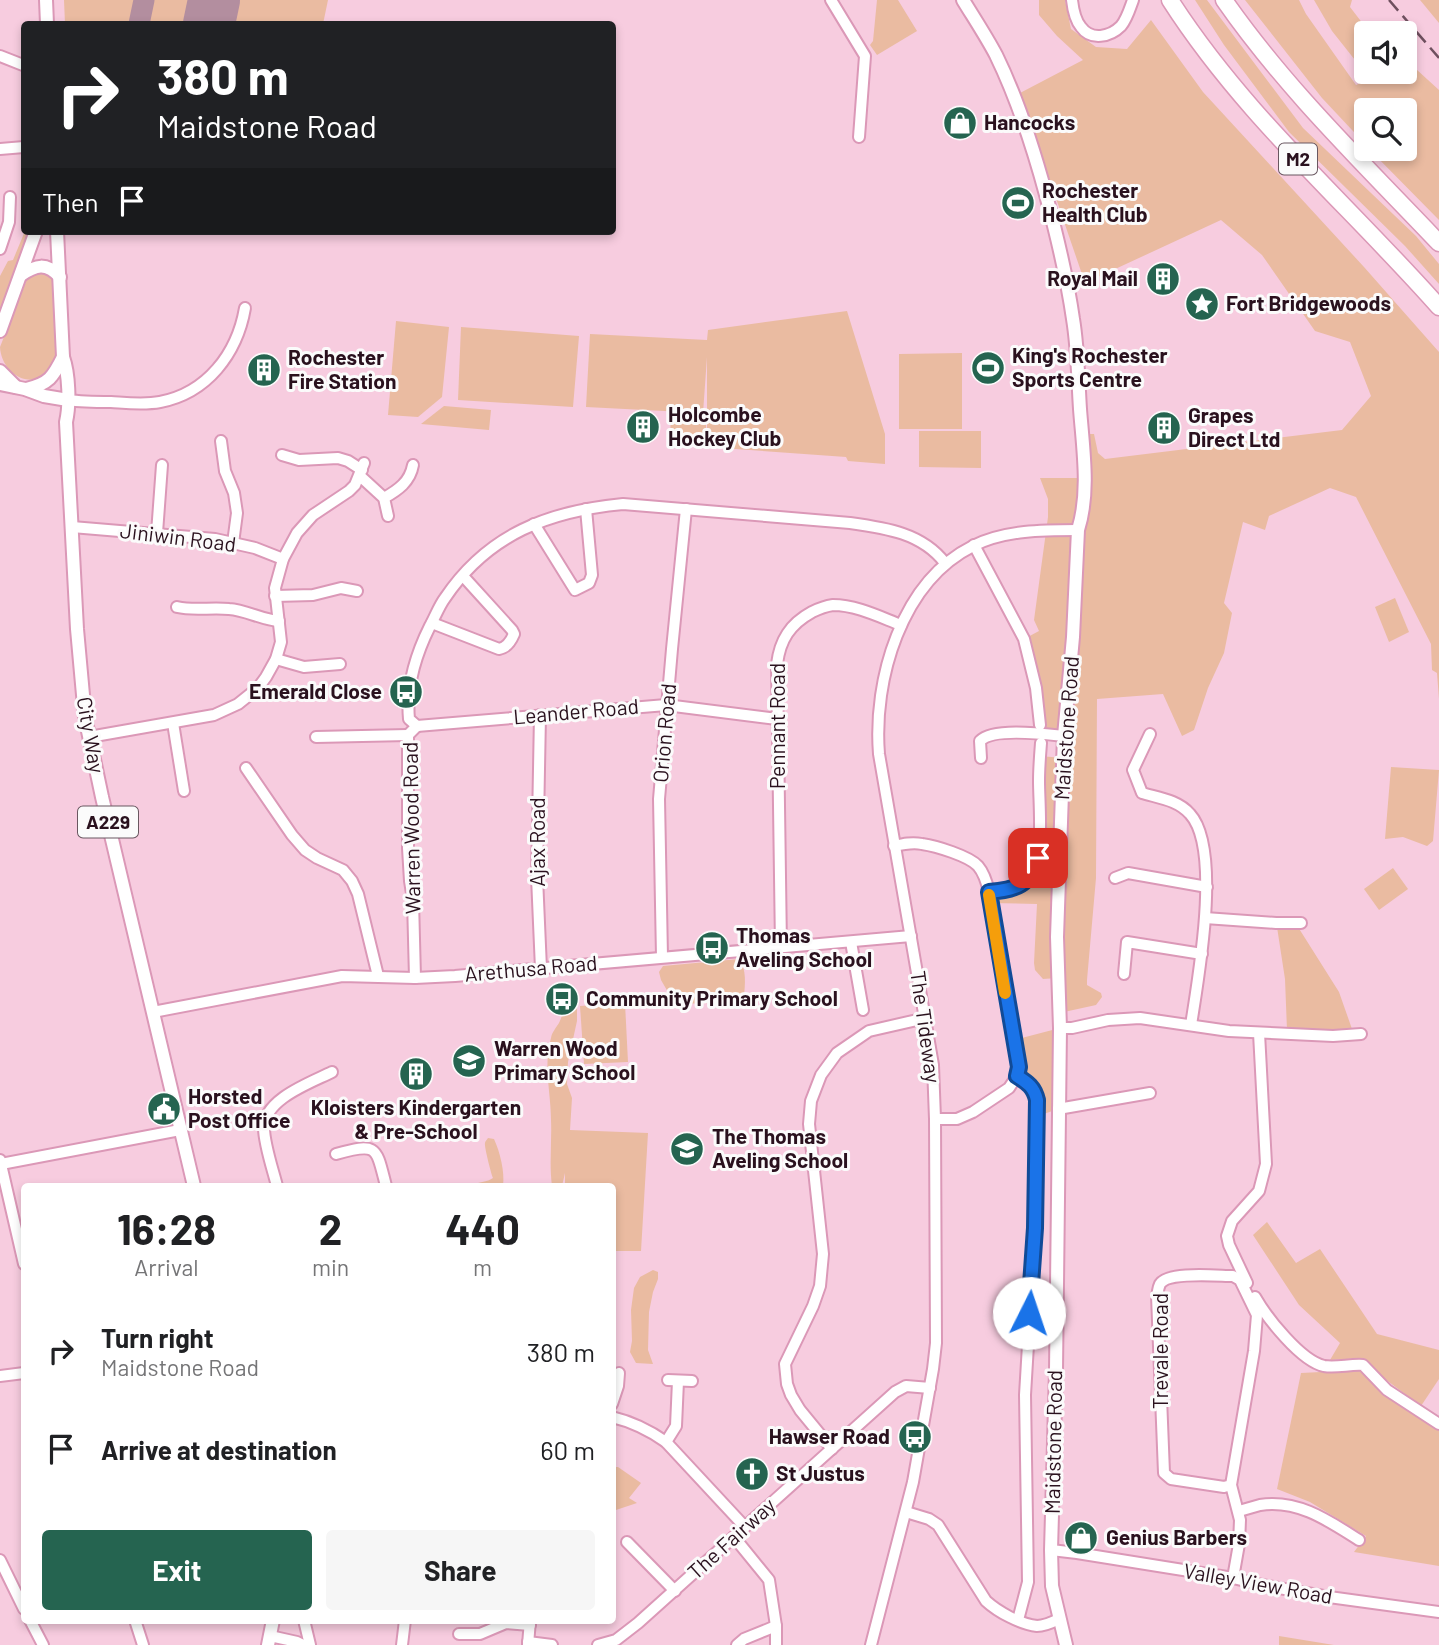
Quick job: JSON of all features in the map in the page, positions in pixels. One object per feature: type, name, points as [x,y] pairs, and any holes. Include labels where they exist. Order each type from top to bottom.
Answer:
[{"type":"highway","name":"M2","points":[[1170,0],[1240,95],[1439,307]]},
{"type":"highway","name":"M2","points":[[1224,0],[1270,62],[1321,121],[1439,243]]},
{"type":"main road","points":[[46,0],[47,21]]},
{"type":"main road","name":"Maidstone Road","points":[[963,0],[995,54],[1022,117],[1041,175],[1074,322],[1085,493],[1083,515],[1078,530],[1073,637],[1064,736],[1057,937],[1060,1028],[1051,1550],[1052,1586],[1066,1645]]},
{"type":"main road","points":[[0,331],[35,235]]},
{"type":"main road","name":"A229","points":[[57,235],[63,357],[68,400]]},
{"type":"main road","points":[[20,275],[40,266],[55,271],[60,277]]},
{"type":"main road","points":[[9,386],[43,384],[52,378],[63,357]]},
{"type":"main road","points":[[0,371],[9,386],[68,400]]},
{"type":"main road","points":[[44,396],[66,422]]},
{"type":"main road","name":"City Way","points":[[68,400],[66,422],[79,664],[89,737],[193,1183]]},
{"type":"street","points":[[831,0],[865,56],[859,137]]},
{"type":"street","points":[[1072,0],[1080,26],[1087,33],[1097,36],[1106,36],[1122,25],[1133,0]]},
{"type":"street","points":[[0,56],[21,64]]},
{"type":"street","points":[[0,149],[21,148]]},
{"type":"street","points":[[0,249],[10,197]]},
{"type":"street","points":[[68,400],[146,403],[175,398],[188,392],[212,375],[222,364],[238,336],[245,308]]},
{"type":"street","points":[[221,441],[225,471],[237,513],[233,543]]},
{"type":"street","points":[[282,455],[299,460],[338,458],[348,461],[362,470],[384,498],[387,516]]},
{"type":"street","points":[[157,533],[162,465]]},
{"type":"street","points":[[384,498],[403,485],[411,475],[413,465]]},
{"type":"street","points":[[89,737],[214,715],[238,704],[258,688],[276,659],[281,642],[275,596],[276,581],[283,559],[297,533],[313,515],[349,491],[362,470]]},
{"type":"street","name":"Warren Wood Road","points":[[415,978],[413,900],[408,848],[408,735],[417,726],[409,719],[409,694],[420,646],[444,598],[479,557],[509,537],[550,518],[623,504],[884,528],[908,535],[928,546],[945,564]]},
{"type":"street","points":[[534,524],[575,590],[589,583],[592,575],[586,509]]},
{"type":"street","name":"Orion Road","points":[[662,957],[659,799],[687,509]]},
{"type":"street","name":"Jiniwin Road","points":[[72,527],[157,533],[233,543],[283,559]]},
{"type":"street","name":"The Tideway","points":[[871,1645],[906,1512],[936,1343],[934,1073],[878,754],[879,705],[884,671],[901,625],[919,594],[945,564],[974,545],[995,538],[1051,530],[1078,530]]},
{"type":"street","name":"Maidstone Road","points":[[974,545],[1024,639],[1036,688],[1040,725]]},
{"type":"street","points":[[432,623],[499,649],[503,649],[512,639],[512,631],[463,576]]},
{"type":"street","points":[[275,596],[313,595],[341,588],[356,592]]},
{"type":"street","name":"Pennant Road","points":[[780,947],[778,650],[783,638],[801,618],[831,605],[852,608],[901,625]]},
{"type":"street","points":[[177,607],[190,610],[229,609],[279,621]]},
{"type":"street","points":[[276,659],[304,667],[340,664]]},
{"type":"street","name":"Leander Road","points":[[417,726],[666,705],[778,719]]},
{"type":"street","name":"Ajax Road","points":[[540,716],[537,883],[541,969]]},
{"type":"street","points":[[173,723],[184,791]]},
{"type":"street","points":[[981,758],[980,741],[985,735],[1000,733],[1064,736]]},
{"type":"street","points":[[1150,734],[1133,770],[1142,793],[1178,803],[1192,815],[1202,834],[1207,887],[1202,954],[1191,1025]]},
{"type":"street","points":[[316,737],[408,735]]},
{"type":"street","name":"Maidstone Road","points":[[989,892],[1012,889],[1020,885],[1035,868],[1040,829],[1041,743]]},
{"type":"street","points":[[246,768],[292,835],[305,849],[343,870],[352,881],[358,894],[378,976]]},
{"type":"street","points":[[894,846],[923,844],[971,860],[984,875],[1019,1067],[1009,1088],[964,1117],[935,1119]]},
{"type":"street","points":[[1115,877],[1128,873],[1207,887]]},
{"type":"street","points":[[1205,918],[1301,923]]},
{"type":"street","name":"Arethusa Road","points":[[153,1012],[342,976],[415,978],[911,936]]},
{"type":"street","points":[[851,942],[863,1010]]},
{"type":"street","points":[[1124,974],[1127,942],[1202,954]]},
{"type":"street","points":[[832,1448],[795,1403],[787,1384],[785,1364],[813,1306],[823,1273],[809,1124],[811,1101],[821,1075],[837,1053],[847,1045],[869,1031],[926,1018]]},
{"type":"street","points":[[1060,1028],[1140,1018],[1229,1031],[1333,1036],[1361,1034]]},
{"type":"street","points":[[1259,1033],[1266,1164],[1259,1191],[1234,1218],[1229,1226],[1227,1241],[1260,1306],[1303,1355],[1325,1366],[1363,1365],[1387,1390],[1439,1424]]},
{"type":"street","points":[[275,1183],[264,1128],[268,1112],[283,1098],[332,1072]]},
{"type":"street","name":"Maidstone Road","points":[[1017,1076],[1033,1088],[1038,1116],[1035,1228],[1025,1395],[1028,1582],[1018,1620]]},
{"type":"street","points":[[1058,1110],[1150,1093]]},
{"type":"street","points":[[21,1252],[0,1162],[180,1130]]},
{"type":"street","points":[[336,1154],[359,1148],[372,1150],[380,1161],[385,1183]]},
{"type":"street","name":"Trevale Road","points":[[1231,1485],[1224,1487],[1171,1479],[1164,1473],[1157,1296],[1160,1284],[1167,1278],[1233,1276],[1240,1280],[1257,1315],[1254,1351],[1231,1485],[1241,1520],[1233,1578]]},
{"type":"street","points":[[0,1376],[21,1373]]},
{"type":"street","points":[[616,1386],[619,1373]]},
{"type":"street","points":[[666,1442],[676,1426],[673,1381],[692,1381]]},
{"type":"street","name":"The Fairway","points":[[598,1645],[616,1640],[675,1591],[899,1389],[910,1386],[930,1388]]},
{"type":"street","points":[[616,1418],[632,1422],[666,1442],[745,1527]]},
{"type":"street","points":[[1238,1511],[1262,1505],[1290,1504],[1320,1515],[1359,1540]]},
{"type":"street","points":[[906,1512],[929,1518],[938,1525],[986,1601],[995,1609],[1036,1626],[1059,1619]]},
{"type":"street","points":[[734,1537],[769,1580],[776,1645]]},
{"type":"street","points":[[627,1542],[675,1591]]},
{"type":"street","name":"Valley View Road","points":[[1051,1550],[1233,1578],[1329,1597],[1439,1612]]},
{"type":"street","points":[[0,1560],[21,1603]]},
{"type":"street","points":[[32,1624],[43,1645]]},
{"type":"street","points":[[136,1624],[143,1645]]},
{"type":"street","points":[[305,1624],[310,1645]]},
{"type":"street","points":[[402,1645],[405,1624]]},
{"type":"street","points":[[460,1634],[484,1633],[502,1624]]},
{"type":"street","points":[[530,1624],[528,1643],[552,1645]]},
{"type":"street","points":[[737,1645],[744,1639],[776,1626]]},
{"type":"street","points":[[269,1640],[300,1643],[302,1635],[307,1633]]},
{"type":"shaded area","points":[[64,0],[328,0],[324,21],[65,21]]},
{"type":"shaded area","points":[[877,0],[898,0],[917,31],[877,55],[870,45],[873,41]]},
{"type":"shaded area","points":[[1039,0],[1065,0],[1071,29],[1096,47],[1127,49],[1151,20],[1203,92],[1439,352],[1439,699],[1437,673],[1432,670],[1431,644],[1356,497],[1330,488],[1269,516],[1265,530],[1243,522],[1224,603],[1232,613],[1224,653],[1208,688],[1194,730],[1182,736],[1163,694],[1097,699],[1096,878],[1087,985],[1101,993],[1102,997],[1096,1005],[1064,1012],[1057,978],[1043,979],[1035,970],[1037,904],[990,903],[989,892],[1011,889],[1035,868],[1040,756],[1063,758],[1064,736],[1043,734],[1024,639],[1039,631],[1034,620],[1048,517],[1048,499],[1040,478],[1084,478],[1082,434],[1094,434],[1098,453],[1105,459],[1342,430],[1371,396],[1350,342],[1315,331],[1262,255],[1221,220],[1085,283],[1020,93],[1083,60],[1039,15]]},
{"type":"shaded area","points":[[1195,0],[1207,0],[1303,128],[1416,236],[1439,264],[1439,284],[1405,246],[1289,132],[1224,45]]},
{"type":"shaded area","points":[[1245,0],[1299,0],[1356,85],[1417,84],[1417,70],[1439,90],[1439,220],[1381,161],[1417,161],[1417,98],[1354,98],[1354,132],[1322,98]]},
{"type":"shaded area","points":[[1314,0],[1352,0],[1350,7],[1361,21],[1354,21],[1354,59],[1332,31]]},
{"type":"shaded area","points":[[1420,0],[1439,0],[1439,23]]},
{"type":"shaded area","points":[[23,235],[30,235],[0,316],[0,276],[8,261],[13,260]]},
{"type":"shaded area","points":[[37,270],[53,277],[57,360],[43,377],[27,379],[14,374],[8,368],[0,347],[27,279]]},
{"type":"shaded area","points":[[847,311],[885,434],[885,464],[848,461],[846,457],[707,447],[707,357],[703,413],[586,407],[590,334],[707,340],[708,330]]},
{"type":"shaded area","points":[[396,321],[449,327],[442,397],[418,417],[388,415]]},
{"type":"shaded area","points":[[461,327],[579,336],[573,407],[458,400]]},
{"type":"shaded area","points":[[962,353],[962,429],[899,429],[899,354]]},
{"type":"shaded area","points":[[444,406],[491,410],[489,430],[421,424]]},
{"type":"shaded area","points":[[671,415],[706,418],[706,440],[670,438]]},
{"type":"shaded area","points":[[919,431],[981,431],[981,468],[919,467]]},
{"type":"shaded area","points":[[1395,598],[1409,632],[1389,642],[1375,607]]},
{"type":"shaded area","points":[[1391,767],[1439,770],[1433,841],[1427,846],[1403,837],[1385,839]]},
{"type":"shaded area","points":[[1393,868],[1408,889],[1379,910],[1364,889]]},
{"type":"shaded area","points":[[1277,927],[1298,927],[1339,992],[1352,1029],[1287,1030],[1285,979]]},
{"type":"shaded area","points":[[739,959],[744,972],[745,987],[744,997],[737,1002],[681,1004],[672,999],[659,972],[663,966]]},
{"type":"shaded area","points":[[571,999],[575,1000],[577,1005],[577,1021],[568,1062],[567,1084],[572,1098],[570,1130],[648,1133],[641,1251],[616,1251],[616,1183],[565,1183],[565,1173],[563,1183],[552,1183],[548,1058],[552,1034]]},
{"type":"shaded area","points":[[625,1003],[628,1062],[584,1064],[580,1006]]},
{"type":"shaded area","points":[[1060,1028],[1058,1109],[1038,1116],[1037,1100],[1017,1076],[1014,1040]]},
{"type":"shaded area","points":[[488,1138],[494,1139],[503,1168],[503,1183],[479,1183],[493,1178],[485,1142]]},
{"type":"shaded area","points":[[1267,1222],[1296,1263],[1320,1249],[1377,1334],[1439,1350],[1439,1379],[1421,1406],[1385,1379],[1363,1358],[1330,1360],[1340,1343],[1299,1305],[1253,1235]]},
{"type":"shaded area","points":[[653,1270],[658,1272],[658,1279],[649,1312],[648,1350],[653,1364],[636,1363],[630,1352],[634,1288],[640,1277]]},
{"type":"shaded area","points":[[1361,1370],[1439,1429],[1439,1566],[1354,1552],[1366,1536],[1310,1502],[1277,1489],[1301,1373]]},
{"type":"shaded area","points":[[616,1467],[641,1483],[629,1498],[637,1503],[616,1510]]},
{"type":"shaded area","points":[[1279,1636],[1334,1645],[1279,1645]]},
{"type":"taxiway","points":[[140,21],[144,0]]},
{"type":"runway","points":[[210,21],[214,0]]},
{"type":"railway","points":[[1389,0],[1439,58]]},
{"type":"slow traffic","points":[[989,895],[1005,993]]},
{"type":"place","name":"Hancocks","points":[[960,123]]},
{"type":"place","name":"Rochester Health Club","points":[[1018,203]]},
{"type":"place","name":"Royal Mail","points":[[1163,279]]},
{"type":"place","name":"Fort Bridgewoods","points":[[1202,304]]},
{"type":"place","name":"King's Rochester Sports Centre","points":[[988,368]]},
{"type":"place","name":"Rochester Fire Station","points":[[264,370]]},
{"type":"place","name":"Holcombe Hockey Club","points":[[643,427]]},
{"type":"place","name":"Grapes Direct Ltd","points":[[1164,428]]},
{"type":"place","name":"Emerald Close","points":[[406,692]]},
{"type":"place","name":"Thomas Aveling School","points":[[712,948]]},
{"type":"place","name":"Community Primary School","points":[[562,999]]},
{"type":"place","name":"Warren Wood Primary School","points":[[469,1061]]},
{"type":"place","name":"Kloisters Kindergarten & Pre-School","points":[[416,1074]]},
{"type":"place","name":"Horsted Post Office","points":[[164,1109]]},
{"type":"place","name":"The Thomas Aveling School","points":[[687,1149]]},
{"type":"place","name":"Hawser Road","points":[[915,1437]]},
{"type":"place","name":"St Justus","points":[[752,1474]]},
{"type":"place","name":"Genius Barbers","points":[[1081,1538]]},
{"type":"route","points":[[1029,1313],[1035,1228],[1037,1100],[1031,1085],[1017,1076],[1019,1067],[989,892],[1012,889],[1020,885],[1035,868],[1038,858]]}]
